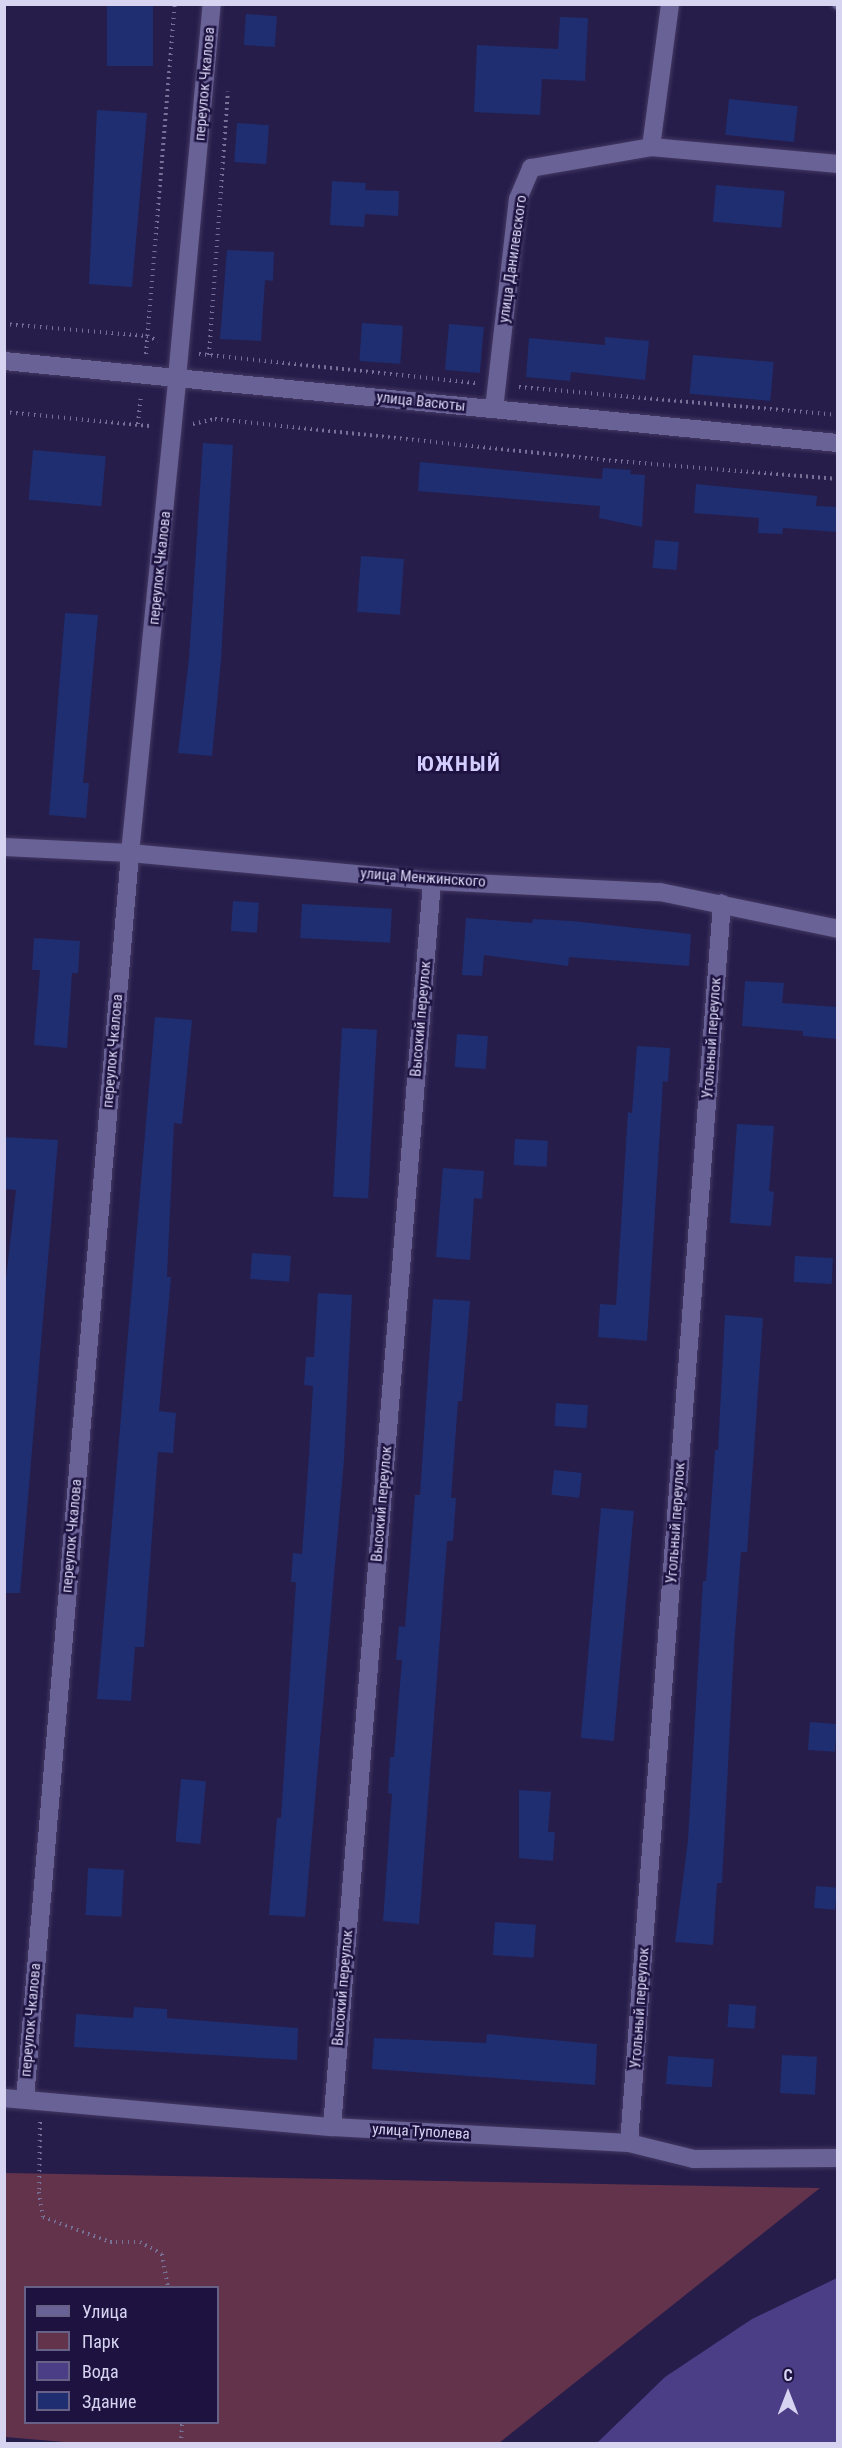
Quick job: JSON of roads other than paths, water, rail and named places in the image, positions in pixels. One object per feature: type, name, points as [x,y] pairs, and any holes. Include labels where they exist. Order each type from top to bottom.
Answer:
[{"type":"street","name":"переулок Чкалова","points":[[30,2100],[130,853],[174,428],[212,4]]},
{"type":"street","points":[[651,147],[670,4]]},
{"type":"street","name":"улица Данилевского","points":[[494,409],[518,199],[531,168],[651,147],[837,164]]},
{"type":"street","name":"улица Васюты","points":[[4,362],[837,443]]},
{"type":"street","name":"улица Менжинского","points":[[4,848],[130,853],[432,880],[660,892],[722,903],[837,929]]},
{"type":"street","name":"Высокий переулок","points":[[332,2127],[432,880]]},
{"type":"street","name":"Угольный переулок","points":[[629,2143],[722,903]]},
{"type":"street","name":"улица Туполева","points":[[4,2098],[332,2127],[629,2143],[694,2159],[837,2158]]},
{"type":"water","points":[[837,2278],[837,2443],[597,2443],[665,2377],[752,2319]]},
{"type":"district","name":"ЮЖНЫЙ","points":[[459,764]]}]
